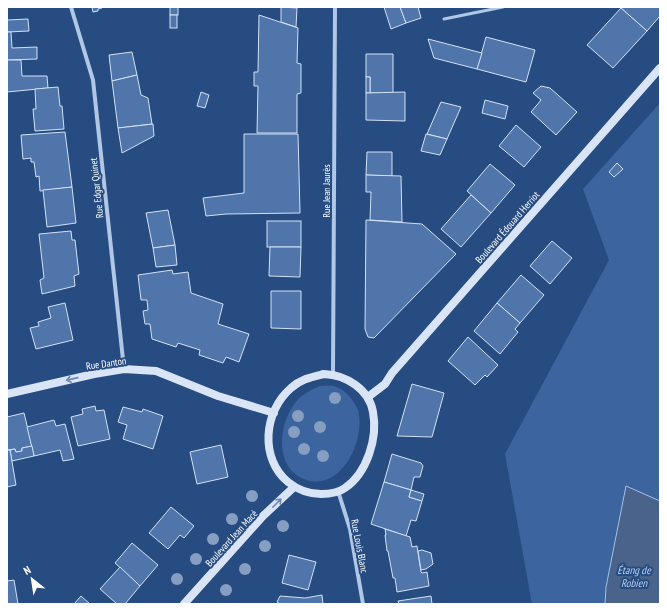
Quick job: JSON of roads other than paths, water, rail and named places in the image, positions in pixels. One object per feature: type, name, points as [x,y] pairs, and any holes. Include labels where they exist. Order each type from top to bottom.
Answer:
[{"type":"street","name":"Rue Edgar Quinet","points":[[71,7],[93,80],[124,369]]},
{"type":"street","name":"Rue Jean Jaurès","points":[[333,374],[335,7]]},
{"type":"street","name":"Boulevard Édouard Herriot","points":[[368,397],[385,384],[392,373],[660,68]]},
{"type":"street","name":"Rue Danton","points":[[7,394],[94,374],[124,369],[156,371],[218,396],[274,413]]},
{"type":"street","points":[[333,374],[356,385],[368,397],[373,411],[373,443],[367,461],[358,475],[345,488],[329,494],[312,494],[294,487],[282,477],[272,463],[268,447],[269,428],[274,413],[282,398],[291,388],[308,377],[333,374]]},
{"type":"street","name":"Boulevard Jean Macé","points":[[184,604],[263,516],[294,487]]},
{"type":"street","name":"Rue Louis Blanc","points":[[338,491],[350,529],[363,604]]},
{"type":"lane","points":[[444,18],[503,7]]},
{"type":"water","name":"Étang de Robien","points":[[626,486],[660,501],[660,604],[605,604],[606,587]]}]
